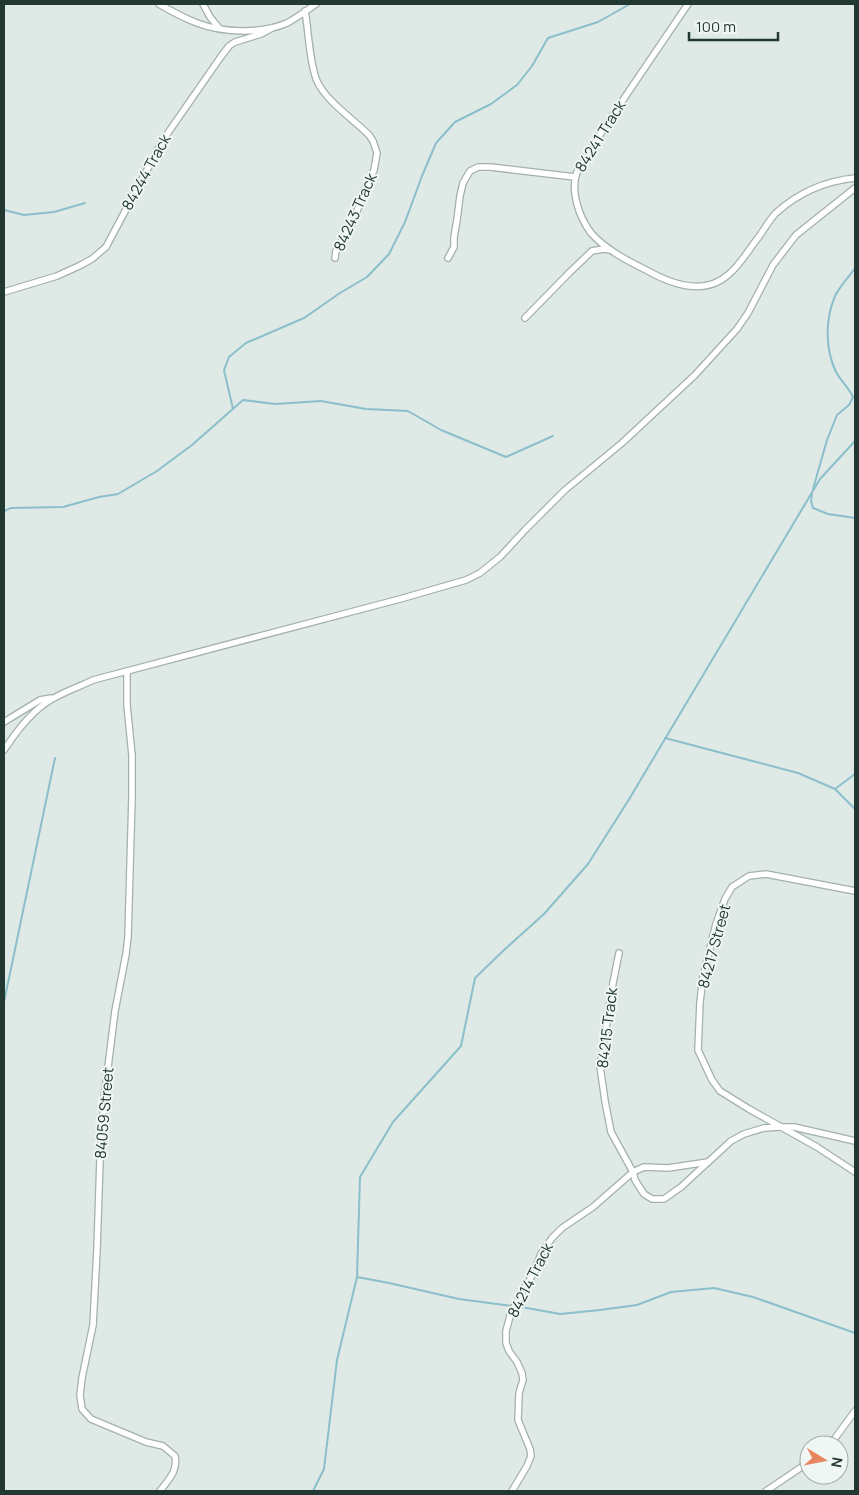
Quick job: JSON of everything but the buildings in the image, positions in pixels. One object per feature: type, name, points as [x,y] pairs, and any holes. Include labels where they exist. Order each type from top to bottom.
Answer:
[{"type":"street","points":[[159,4],[198,24],[237,32],[272,28]]},
{"type":"street","points":[[202,4],[219,28]]},
{"type":"street","name":"84244 Track","points":[[4,292],[57,276],[86,263],[106,247],[163,140],[229,46],[288,22],[316,4]]},
{"type":"street","name":"84241 Track","points":[[688,4],[591,148],[575,177],[576,202],[586,225],[600,242],[626,260],[680,285],[694,287],[707,284],[718,281],[728,275],[737,266],[776,214],[799,196],[824,184],[855,178]]},
{"type":"street","name":"84243 Track","points":[[305,11],[312,63],[317,82],[332,101],[369,135],[377,153],[374,170],[353,222],[336,251],[335,258]]},
{"type":"street","points":[[448,258],[454,247],[463,183],[470,171],[478,167],[490,167],[575,177]]},
{"type":"street","points":[[4,750],[18,730],[43,704],[93,680],[400,599],[466,580],[480,573],[500,557],[524,530],[565,490],[622,444],[695,376],[737,329],[748,313],[773,265],[796,235],[855,188]]},
{"type":"street","points":[[525,318],[592,252],[612,251]]},
{"type":"street","name":"84059 Street","points":[[127,671],[127,705],[132,755],[128,937],[115,1011],[104,1099],[92,1325],[80,1395],[82,1409],[91,1419],[146,1442],[163,1446],[175,1456],[176,1464],[172,1475],[160,1491]]},
{"type":"street","points":[[4,722],[40,700],[58,696]]},
{"type":"street","name":"84217 Street","points":[[855,892],[766,874],[749,876],[732,887],[716,924],[703,977],[698,1050],[712,1080],[720,1091],[817,1147],[855,1172]]},
{"type":"street","name":"84215 Track","points":[[620,953],[611,992],[600,1066],[611,1132],[633,1172],[635,1180],[644,1194],[652,1199],[664,1199],[681,1187],[708,1162]]},
{"type":"street","points":[[633,1172],[644,1167],[668,1168],[708,1162],[731,1141],[744,1134],[764,1128],[794,1127],[855,1141]]},
{"type":"street","name":"84214 Track","points":[[512,1491],[531,1456],[518,1420],[519,1393],[523,1380],[522,1373],[506,1343],[506,1331],[511,1312],[534,1272],[541,1254],[552,1238],[562,1228],[593,1207],[633,1172]]},
{"type":"street","points":[[837,1435],[855,1411]]},
{"type":"street","points":[[766,1491],[799,1469]]},
{"type":"waterway","points":[[233,409],[224,370],[229,357],[246,343],[304,318],[367,277],[389,254],[405,222],[436,143],[455,122],[491,104],[517,85],[532,66],[548,38],[598,22],[630,4]]},
{"type":"waterway","points":[[4,210],[24,215],[54,212],[85,203]]},
{"type":"waterway","points":[[813,489],[827,440],[837,415],[849,405],[853,397],[832,363],[828,344],[828,325],[835,296],[855,268]]},
{"type":"waterway","points":[[4,511],[11,508],[63,507],[118,494],[157,471],[192,445],[243,400],[275,404],[321,401],[366,409],[408,411],[441,430],[506,457],[553,436]]},
{"type":"waterway","points":[[313,1491],[324,1469],[337,1360],[357,1277],[360,1177],[393,1122],[461,1046],[475,978],[544,914],[588,864],[628,801],[820,479],[855,441]]},
{"type":"waterway","points":[[812,494],[813,508],[828,514],[855,518]]},
{"type":"waterway","points":[[665,738],[798,773],[835,789],[855,809]]},
{"type":"waterway","points":[[4,1002],[55,758]]},
{"type":"waterway","points":[[835,789],[855,774]]},
{"type":"waterway","points":[[357,1277],[459,1299],[512,1306]]},
{"type":"waterway","points":[[516,1306],[560,1314],[637,1305],[671,1292],[714,1288],[753,1297],[855,1333]]}]
